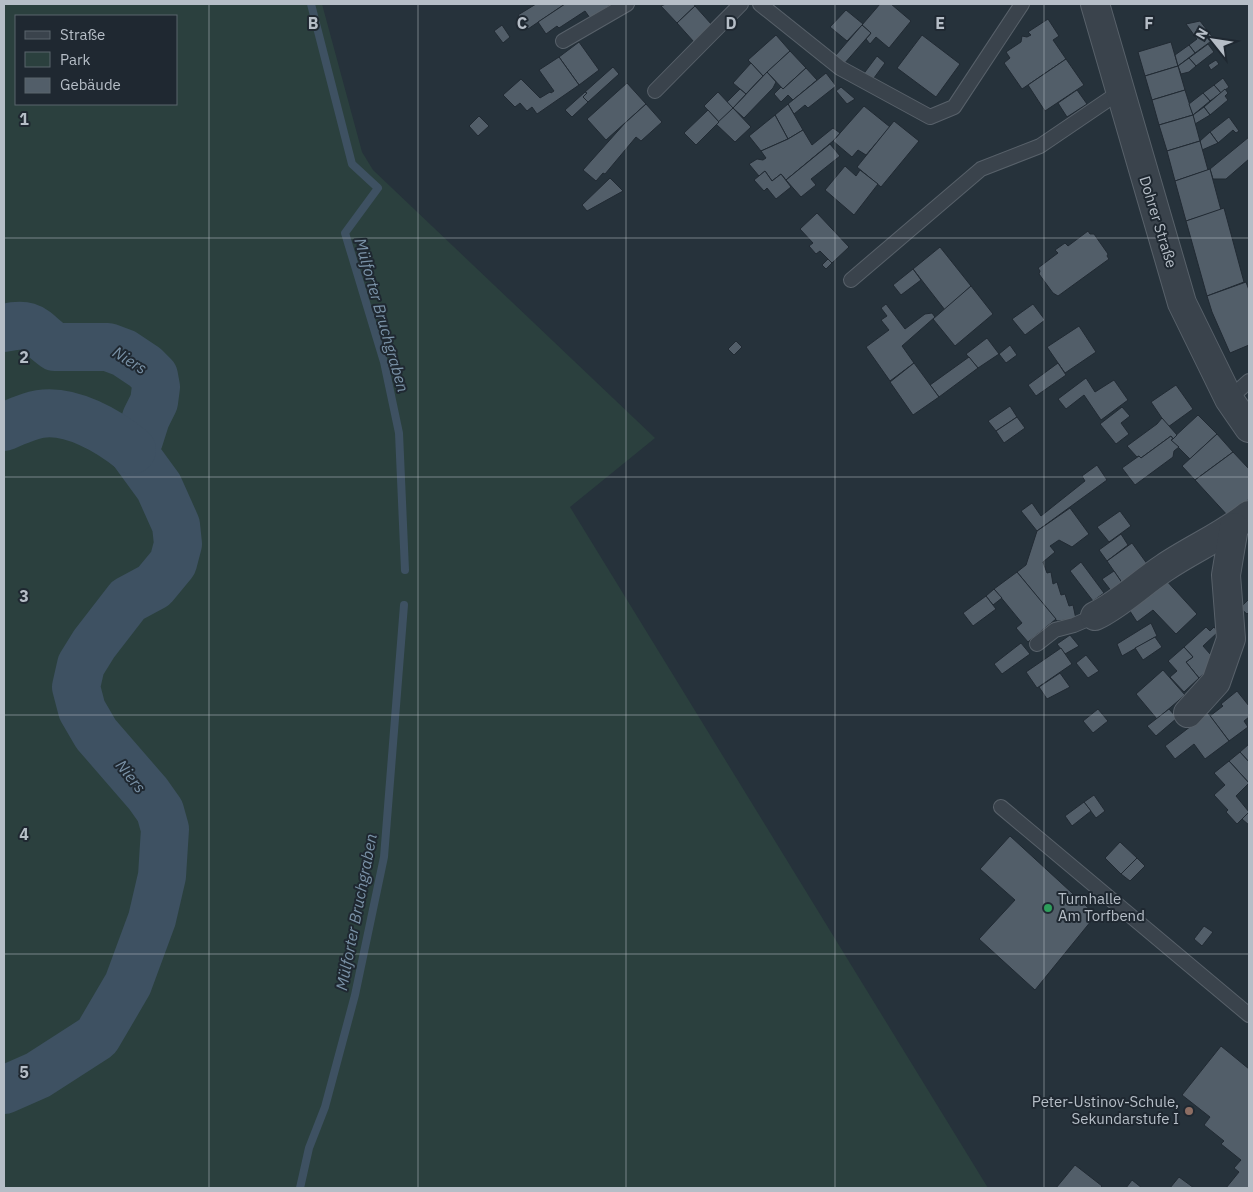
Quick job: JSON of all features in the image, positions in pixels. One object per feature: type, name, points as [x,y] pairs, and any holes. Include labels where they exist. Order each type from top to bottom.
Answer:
[{"type":"street","name":"Dohrer Straße","points":[[1095,4],[1182,302],[1229,399],[1249,428]]},
{"type":"street","points":[[1095,616],[1108,610],[1165,568],[1242,521]]},
{"type":"street","points":[[1188,713],[1216,682],[1231,639],[1226,575],[1242,521]]},
{"type":"lane","points":[[563,41],[627,4]]},
{"type":"lane","points":[[655,91],[741,4]]},
{"type":"lane","points":[[760,4],[840,68],[930,117],[954,107],[1022,4]]},
{"type":"lane","points":[[851,280],[982,169],[1040,146],[1121,91]]},
{"type":"lane","points":[[1229,399],[1249,381]]},
{"type":"lane","points":[[1037,644],[1055,630],[1074,625],[1095,616]]},
{"type":"lane","points":[[1002,807],[1249,1015]]},
{"type":"green space","points":[[4,4],[322,4],[362,152],[373,170],[655,438],[570,507],[988,1188],[4,1188]]},
{"type":"building","points":[[536,4],[565,4],[528,29],[518,15]]},
{"type":"building","points":[[565,4],[612,4],[590,18],[585,11],[546,34],[538,22]]},
{"type":"building","points":[[666,4],[694,4],[695,6],[677,23],[661,6]]},
{"type":"building","points":[[880,4],[891,4],[911,21],[889,48],[876,37],[870,44],[866,39],[871,33],[862,25]]},
{"type":"building","points":[[695,6],[712,25],[694,42],[677,23]]},
{"type":"building","points":[[846,10],[863,24],[847,41],[830,27]]},
{"type":"building","points":[[1048,19],[1059,36],[1053,40],[1066,59],[1022,89],[1004,63],[1010,58],[1006,52],[1021,42],[1022,36],[1027,37],[1031,35],[1028,32]]},
{"type":"building","points":[[1200,21],[1214,39],[1195,53],[1189,45],[1197,39],[1186,24]]},
{"type":"building","points":[[502,25],[510,37],[503,43],[494,31]]},
{"type":"building","points":[[862,25],[871,33],[844,64],[835,56]]},
{"type":"building","points":[[776,35],[790,51],[763,76],[748,60]]},
{"type":"building","points":[[922,35],[960,64],[936,97],[897,68]]},
{"type":"building","points":[[579,42],[599,70],[579,85],[559,57]]},
{"type":"building","points":[[1171,42],[1178,66],[1145,76],[1138,52]]},
{"type":"building","points":[[1208,44],[1214,52],[1196,66],[1189,58]]},
{"type":"building","points":[[1189,45],[1195,53],[1178,66],[1175,55]]},
{"type":"building","points":[[790,51],[806,68],[783,89],[767,72]]},
{"type":"building","points":[[877,56],[885,63],[871,82],[862,76]]},
{"type":"building","points":[[559,57],[579,85],[537,114],[532,107],[527,111],[520,103],[515,107],[503,95],[521,79],[540,98],[554,91],[539,70]]},
{"type":"building","points":[[1189,58],[1196,66],[1189,72],[1181,74],[1178,66]]},
{"type":"building","points":[[1066,59],[1084,85],[1045,111],[1028,85]]},
{"type":"building","points":[[1216,60],[1219,64],[1211,70],[1208,65]]},
{"type":"building","points":[[751,63],[763,76],[746,94],[733,83]]},
{"type":"building","points":[[1178,66],[1185,90],[1152,100],[1145,76]]},
{"type":"building","points":[[613,67],[619,74],[588,102],[583,97],[587,93],[585,92]]},
{"type":"building","points":[[806,68],[817,80],[793,100],[788,95],[781,102],[774,94],[781,87],[783,89]]},
{"type":"building","points":[[767,72],[776,82],[773,88],[744,118],[733,108]]},
{"type":"building","points":[[826,73],[836,86],[808,108],[805,105],[794,114],[788,104]]},
{"type":"building","points":[[1223,78],[1229,87],[1221,93],[1214,85]]},
{"type":"building","points":[[627,83],[646,104],[606,140],[587,119]]},
{"type":"building","points":[[1214,85],[1221,93],[1210,101],[1203,93]]},
{"type":"building","points":[[841,87],[855,99],[847,104],[836,91]]},
{"type":"building","points":[[740,89],[746,94],[733,108],[727,102]]},
{"type":"building","points":[[1225,89],[1228,93],[1225,96],[1228,100],[1210,115],[1204,107]]},
{"type":"building","points":[[1077,90],[1087,104],[1067,117],[1058,103]]},
{"type":"building","points":[[1185,90],[1193,115],[1159,125],[1152,100]]},
{"type":"building","points":[[585,92],[587,93],[583,97],[588,102],[572,117],[565,110]]},
{"type":"building","points":[[718,92],[733,108],[719,122],[704,106]]},
{"type":"building","points":[[1203,93],[1210,101],[1193,115],[1189,104]]},
{"type":"building","points":[[646,104],[662,122],[641,141],[636,137],[605,174],[603,173],[596,181],[583,170],[625,123]]},
{"type":"building","points":[[788,104],[803,130],[788,139],[775,115]]},
{"type":"building","points":[[864,106],[890,127],[866,155],[858,150],[852,157],[833,141]]},
{"type":"building","points":[[1204,107],[1210,115],[1195,124],[1193,115]]},
{"type":"building","points":[[733,108],[751,127],[735,142],[716,124]]},
{"type":"building","points":[[708,110],[719,122],[696,145],[684,133]]},
{"type":"building","points":[[775,115],[788,139],[761,151],[749,136]]},
{"type":"building","points":[[1193,115],[1200,141],[1167,151],[1159,125]]},
{"type":"building","points":[[479,116],[489,126],[478,136],[469,126]]},
{"type":"building","points":[[1229,117],[1239,131],[1236,133],[1233,130],[1218,143],[1210,132]]},
{"type":"building","points":[[894,121],[919,141],[881,187],[857,167]]},
{"type":"building","points":[[833,128],[840,133],[833,141],[786,180],[781,174],[772,181],[765,171],[759,176],[749,164],[757,159],[763,160],[766,158],[761,151],[803,130],[812,145]]},
{"type":"building","points":[[1210,132],[1218,143],[1202,150],[1200,141]]},
{"type":"building","points":[[1249,137],[1249,159],[1226,179],[1213,179],[1210,169]]},
{"type":"building","points":[[1200,141],[1208,170],[1175,181],[1167,151]]},
{"type":"building","points":[[830,144],[840,156],[811,179],[816,185],[801,197],[786,180]]},
{"type":"building","points":[[845,166],[856,176],[860,170],[878,184],[854,215],[825,190]]},
{"type":"building","points":[[1210,169],[1221,210],[1186,221],[1175,181]]},
{"type":"building","points":[[765,171],[772,181],[781,174],[791,187],[776,199],[767,188],[764,191],[754,180]]},
{"type":"building","points":[[610,178],[623,191],[587,211],[582,205]]},
{"type":"building","points":[[1224,208],[1244,282],[1207,296],[1186,221]]},
{"type":"building","points":[[817,213],[849,247],[832,263],[820,251],[816,254],[809,246],[813,243],[800,229]]},
{"type":"building","points":[[1088,231],[1090,234],[1094,234],[1108,254],[1109,259],[1058,296],[1053,293],[1039,274],[1038,268],[1058,253],[1055,250],[1065,243],[1068,246]]},
{"type":"building","points":[[940,247],[971,286],[945,310],[913,269]]},
{"type":"building","points":[[828,259],[832,263],[826,269],[822,265]]},
{"type":"building","points":[[913,269],[921,280],[901,295],[893,285]]},
{"type":"building","points":[[1246,282],[1249,290],[1249,345],[1230,353],[1207,296]]},
{"type":"building","points":[[971,286],[993,314],[955,346],[933,319]]},
{"type":"building","points":[[886,304],[905,329],[925,314],[932,313],[935,317],[902,346],[914,363],[890,381],[866,347],[889,330],[881,320],[887,316],[881,308]]},
{"type":"building","points":[[1033,304],[1045,320],[1025,335],[1012,319]]},
{"type":"building","points":[[1079,326],[1096,352],[1065,373],[1047,347]]},
{"type":"building","points":[[987,338],[999,354],[978,368],[966,354]]},
{"type":"building","points":[[736,341],[742,347],[734,355],[728,349]]},
{"type":"building","points":[[1010,345],[1017,355],[1006,363],[999,354]]},
{"type":"building","points":[[969,357],[978,368],[939,397],[930,385]]},
{"type":"building","points":[[914,363],[939,397],[913,415],[890,382]]},
{"type":"building","points":[[1058,363],[1066,375],[1036,396],[1028,385]]},
{"type":"building","points":[[1086,378],[1095,392],[1114,380],[1128,400],[1101,420],[1084,395],[1066,409],[1058,399]]},
{"type":"building","points":[[1176,385],[1193,409],[1168,427],[1151,402]]},
{"type":"building","points":[[1010,406],[1017,417],[996,431],[988,421]]},
{"type":"building","points":[[1122,407],[1130,416],[1121,423],[1129,434],[1116,444],[1100,424]]},
{"type":"building","points":[[1198,415],[1217,434],[1190,459],[1171,440]]},
{"type":"building","points":[[1017,417],[1025,428],[1004,443],[996,431]]},
{"type":"building","points":[[1162,418],[1177,435],[1173,439],[1171,436],[1141,458],[1137,457],[1127,446],[1157,424]]},
{"type":"building","points":[[1217,434],[1233,452],[1195,480],[1182,466]]},
{"type":"building","points":[[1171,436],[1173,439],[1171,440],[1179,447],[1174,451],[1173,457],[1135,485],[1122,468],[1139,456],[1141,458]]},
{"type":"building","points":[[1233,452],[1249,469],[1249,499],[1229,517],[1195,480]]},
{"type":"building","points":[[1097,465],[1107,480],[1037,531],[1021,511],[1032,503],[1041,516],[1085,481],[1082,476]]},
{"type":"building","points":[[1070,508],[1089,534],[1072,547],[1059,540],[1050,546],[1055,552],[1043,562],[1047,573],[1051,572],[1053,584],[1057,582],[1061,595],[1065,594],[1069,606],[1073,605],[1076,619],[1057,621],[1017,572],[1026,565],[1037,531]]},
{"type":"building","points":[[1120,511],[1131,526],[1109,542],[1097,527]]},
{"type":"building","points":[[1121,534],[1128,545],[1107,561],[1099,550]]},
{"type":"building","points":[[1132,543],[1153,572],[1127,590],[1107,561]]},
{"type":"building","points":[[1081,562],[1104,593],[1093,601],[1070,571]]},
{"type":"building","points":[[1114,571],[1127,590],[1116,597],[1102,579]]},
{"type":"building","points":[[1017,572],[1056,619],[1028,642],[1016,628],[1022,623],[994,589]]},
{"type":"building","points":[[1164,578],[1197,614],[1176,634],[1153,610],[1137,622],[1126,605]]},
{"type":"building","points":[[994,589],[1002,598],[993,605],[986,596]]},
{"type":"building","points":[[986,596],[996,609],[973,626],[963,613]]},
{"type":"building","points":[[1249,599],[1249,612],[1247,614],[1240,608]]},
{"type":"building","points":[[1151,623],[1157,636],[1122,656],[1117,644]]},
{"type":"building","points":[[1206,627],[1210,631],[1214,627],[1218,632],[1203,646],[1218,663],[1199,678],[1186,662],[1193,657],[1184,647]]},
{"type":"building","points":[[1070,635],[1079,646],[1065,654],[1057,644]]},
{"type":"building","points":[[1155,637],[1162,647],[1143,660],[1135,648]]},
{"type":"building","points":[[1021,643],[1030,654],[1002,674],[994,664]]},
{"type":"building","points":[[1184,647],[1193,657],[1186,662],[1199,678],[1184,692],[1170,677],[1177,671],[1168,661]]},
{"type":"building","points":[[1061,648],[1072,664],[1037,688],[1026,672]]},
{"type":"building","points":[[1086,655],[1099,671],[1088,678],[1076,663]]},
{"type":"building","points":[[1163,670],[1185,695],[1157,719],[1136,694]]},
{"type":"building","points":[[1060,673],[1070,687],[1047,699],[1039,687]]},
{"type":"building","points":[[1237,691],[1249,706],[1249,717],[1244,721],[1248,727],[1229,741],[1210,716]]},
{"type":"building","points":[[1098,709],[1108,721],[1093,733],[1083,721]]},
{"type":"building","points":[[1169,709],[1177,718],[1156,736],[1147,726]]},
{"type":"building","points":[[1208,713],[1229,741],[1205,759],[1194,744],[1175,759],[1165,746]]},
{"type":"building","points":[[1249,744],[1249,762],[1240,752]]},
{"type":"building","points":[[1240,752],[1249,762],[1249,783],[1229,761]]},
{"type":"building","points":[[1229,761],[1249,783],[1236,796],[1249,812],[1237,824],[1226,812],[1228,810],[1214,795],[1225,785],[1214,773]]},
{"type":"building","points":[[1094,795],[1105,811],[1096,818],[1084,802]]},
{"type":"building","points":[[1084,802],[1091,811],[1072,826],[1065,816]]},
{"type":"building","points":[[1249,812],[1249,825],[1242,819]]},
{"type":"building","name":"Turnhalle Am Torfbend","points":[[1010,836],[1096,915],[1035,990],[979,939],[1015,900],[980,869]]},
{"type":"building","points":[[1120,842],[1137,858],[1121,874],[1105,858]]},
{"type":"building","points":[[1137,858],[1145,866],[1130,881],[1121,874]]},
{"type":"building","points":[[1204,926],[1213,932],[1202,946],[1194,939]]},
{"type":"building","points":[[1221,1046],[1249,1069],[1249,1188],[1226,1188],[1239,1172],[1234,1168],[1241,1160],[1221,1144],[1224,1141],[1204,1125],[1210,1117],[1182,1095]]},
{"type":"building","points":[[1075,1165],[1102,1186],[1100,1188],[1056,1188]]},
{"type":"building","points":[[1179,1177],[1194,1188],[1170,1188]]},
{"type":"building","points":[[1132,1180],[1142,1188],[1126,1188]]},
{"type":"waterway","name":"Mülforter Bruchgraben","points":[[311,4],[352,164],[378,188],[345,233],[384,362],[399,433],[405,570]]},
{"type":"waterway","name":"Niers","points":[[4,328],[14,326],[27,327],[37,332],[55,347],[108,347],[124,353],[145,367],[154,376],[156,387],[154,402],[146,418],[139,440],[132,450],[159,487],[176,525],[178,544],[173,563],[154,586],[128,600],[94,644],[81,665],[76,687],[82,710],[96,734],[148,794],[160,811],[165,829],[162,876],[152,919],[128,984],[97,1037],[38,1075],[4,1090]]},
{"type":"waterway","name":"Niers","points":[[4,427],[40,414],[64,415],[77,418],[101,429],[132,450]]},
{"type":"waterway","name":"Mülforter Bruchgraben","points":[[300,1188],[309,1148],[325,1107],[355,995],[384,857],[404,605]]},
{"type":"place","name":"Turnhalle Am Torfbend","points":[[1048,908]]},
{"type":"place","name":"Peter-Ustinov-Schule, Sekundarstufe I","points":[[1189,1111]]}]
